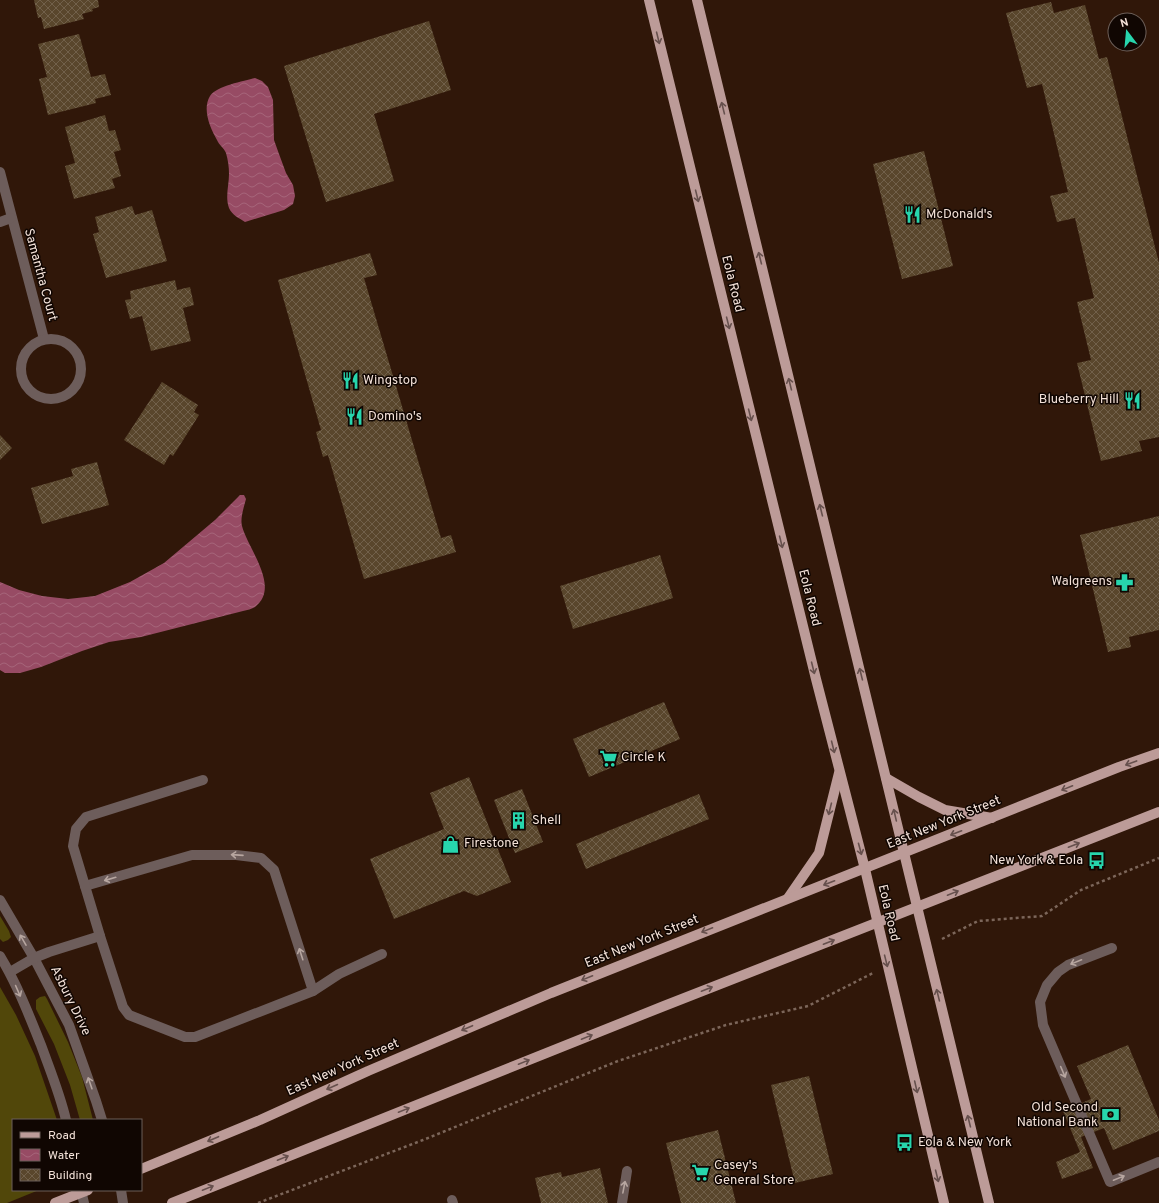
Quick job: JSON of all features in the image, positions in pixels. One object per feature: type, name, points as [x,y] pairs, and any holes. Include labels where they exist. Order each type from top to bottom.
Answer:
[{"type":"main road","name":"Eola Road","points":[[649,0],[765,477],[865,869],[944,1203]]},
{"type":"main road","points":[[697,0],[989,1203]]},
{"type":"main road","name":"East New York Street","points":[[142,1169],[260,1120],[399,1058],[558,990],[1114,769],[1159,753]]},
{"type":"main road","points":[[788,898],[819,853],[839,771]]},
{"type":"main road","points":[[886,778],[945,810],[992,818]]},
{"type":"main road","points":[[172,1203],[664,1006],[1159,812]]},
{"type":"main road","points":[[55,1203],[83,1191]]},
{"type":"street","name":"Samantha Court","points":[[0,172],[44,339]]},
{"type":"street","name":"Samantha Court","points":[[0,222],[11,218]]},
{"type":"street","name":"Samantha Court","points":[[55,338],[67,342],[77,352],[81,363],[81,375],[77,385],[71,392],[61,398],[44,398],[35,395],[26,388],[21,376],[20,364],[24,354],[32,344],[44,339],[55,338]]},
{"type":"street","points":[[203,780],[86,817],[76,829],[73,846],[122,1007],[129,1015],[185,1037],[195,1037],[312,991],[339,974],[382,954]]},
{"type":"street","points":[[85,886],[192,855],[236,855],[261,858],[274,870],[312,991]]},
{"type":"street","name":"Asbury Drive","points":[[0,900],[34,958],[69,1025],[102,1119]]},
{"type":"street","points":[[10,972],[34,958],[49,952],[100,936]]},
{"type":"street","points":[[1112,948],[1068,965],[1058,972],[1046,985],[1040,1002],[1043,1025],[1110,1182],[1159,1162]]},
{"type":"street","points":[[0,956],[10,972],[35,1029],[62,1100],[66,1119]]},
{"type":"street","points":[[622,1203],[627,1171]]},
{"type":"street","points":[[83,1191],[84,1203]]},
{"type":"street","points":[[121,1191],[123,1203]]},
{"type":"path","points":[[970,925],[978,921],[1042,916],[1082,890],[1159,858]]},
{"type":"path","points":[[258,1203],[423,1140],[618,1061],[726,1025],[808,1006],[842,989]]},
{"type":"shaded area","points":[[0,916],[11,937],[3,942],[0,939]]},
{"type":"shaded area","points":[[0,987],[16,1015],[35,1056],[57,1119],[12,1119],[12,1191],[37,1191],[7,1203],[0,1203]]},
{"type":"shaded area","points":[[45,996],[47,999],[68,1042],[82,1077],[93,1119],[80,1119],[70,1085],[54,1044],[36,1009],[36,1000]]},
{"type":"water","points":[[255,78],[262,81],[268,87],[273,100],[274,140],[286,173],[293,185],[295,196],[293,204],[284,210],[245,222],[234,214],[229,208],[227,200],[229,166],[226,153],[212,130],[208,118],[207,107],[210,96],[213,92],[231,84]]},
{"type":"water","points":[[240,495],[244,495],[246,499],[242,516],[242,526],[256,556],[264,579],[265,589],[262,599],[255,607],[141,637],[109,642],[41,667],[20,673],[5,673],[0,670],[0,582],[19,590],[42,596],[68,599],[95,596],[130,582],[164,563],[215,520]]},
{"type":"building","points":[[34,0],[98,0],[99,7],[92,9],[93,11],[82,14],[84,19],[44,29],[41,17],[38,18]]},
{"type":"building","points":[[1051,2],[1054,13],[1085,5],[1099,59],[1107,57],[1159,263],[1159,437],[1139,441],[1142,451],[1101,461],[1077,363],[1091,360],[1077,302],[1094,298],[1075,218],[1057,222],[1050,196],[1068,192],[1042,84],[1027,88],[1006,13]]},
{"type":"building","points":[[429,21],[451,90],[374,114],[394,181],[326,202],[284,66]]},
{"type":"building","points":[[79,34],[91,77],[105,74],[111,95],[95,99],[96,103],[48,115],[39,79],[47,77],[38,44]]},
{"type":"building","points":[[105,115],[109,131],[115,130],[121,150],[114,152],[121,176],[112,179],[115,188],[74,199],[65,166],[75,163],[65,127]]},
{"type":"building","name":"McDonald's","points":[[924,151],[953,266],[902,279],[873,164]]},
{"type":"building","points":[[132,206],[135,215],[152,210],[167,261],[106,278],[93,234],[99,232],[95,217]]},
{"type":"building","points":[[370,253],[377,275],[364,278],[441,538],[451,535],[456,552],[364,579],[328,455],[323,457],[316,432],[321,430],[278,280]]},
{"type":"building","points":[[175,280],[177,290],[190,287],[194,305],[183,308],[191,341],[151,351],[142,316],[130,319],[125,300],[131,299],[130,291]]},
{"type":"building","points":[[162,382],[198,405],[194,412],[199,415],[173,456],[170,454],[164,465],[124,440]]},
{"type":"building","points":[[0,435],[12,448],[0,460]]},
{"type":"building","points":[[97,462],[109,505],[42,524],[31,488],[73,476],[71,469]]},
{"type":"building","name":"Walgreens","points":[[1159,516],[1159,630],[1129,637],[1131,647],[1108,652],[1080,535]]},
{"type":"building","points":[[660,555],[673,598],[573,629],[560,586]]},
{"type":"building","name":"Circle K","points":[[664,702],[680,739],[589,777],[573,739]]},
{"type":"building","name":"Firestone","points":[[469,777],[511,882],[477,896],[464,891],[394,919],[370,859],[444,829],[430,793]]},
{"type":"building","name":"Shell","points":[[522,789],[543,842],[515,853],[494,800]]},
{"type":"building","name":"Shell","points":[[699,794],[709,819],[586,869],[576,844]]},
{"type":"building","name":"Old Second National Bank","points":[[1128,1045],[1159,1120],[1159,1131],[1113,1150],[1104,1128],[1081,1137],[1093,1168],[1062,1179],[1056,1162],[1080,1152],[1063,1111],[1091,1099],[1077,1066]]},
{"type":"building","name":"Casey's General Store","points":[[809,1076],[833,1174],[795,1183],[771,1085]]},
{"type":"building","name":"Casey's General Store","points":[[718,1130],[736,1203],[681,1203],[666,1143]]},
{"type":"building","points":[[600,1168],[608,1203],[541,1203],[535,1178],[561,1172],[562,1177]]},
{"type":"place","name":"McDonald's","points":[[913,215]]},
{"type":"place","name":"Wingstop","points":[[350,381]]},
{"type":"place","name":"Blueberry Hill","points":[[1132,400]]},
{"type":"place","name":"Domino's","points":[[355,417]]},
{"type":"place","name":"Walgreens","points":[[1125,582]]},
{"type":"place","name":"Circle K","points":[[608,758]]},
{"type":"place","name":"Shell","points":[[519,821]]},
{"type":"place","name":"Firestone","points":[[451,844]]},
{"type":"place","name":"New York & Eola","points":[[1096,861]]},
{"type":"place","name":"Old Second National Bank","points":[[1111,1115]]},
{"type":"place","name":"Eola & New York","points":[[905,1143]]},
{"type":"place","name":"Casey's General Store","points":[[701,1173]]}]
